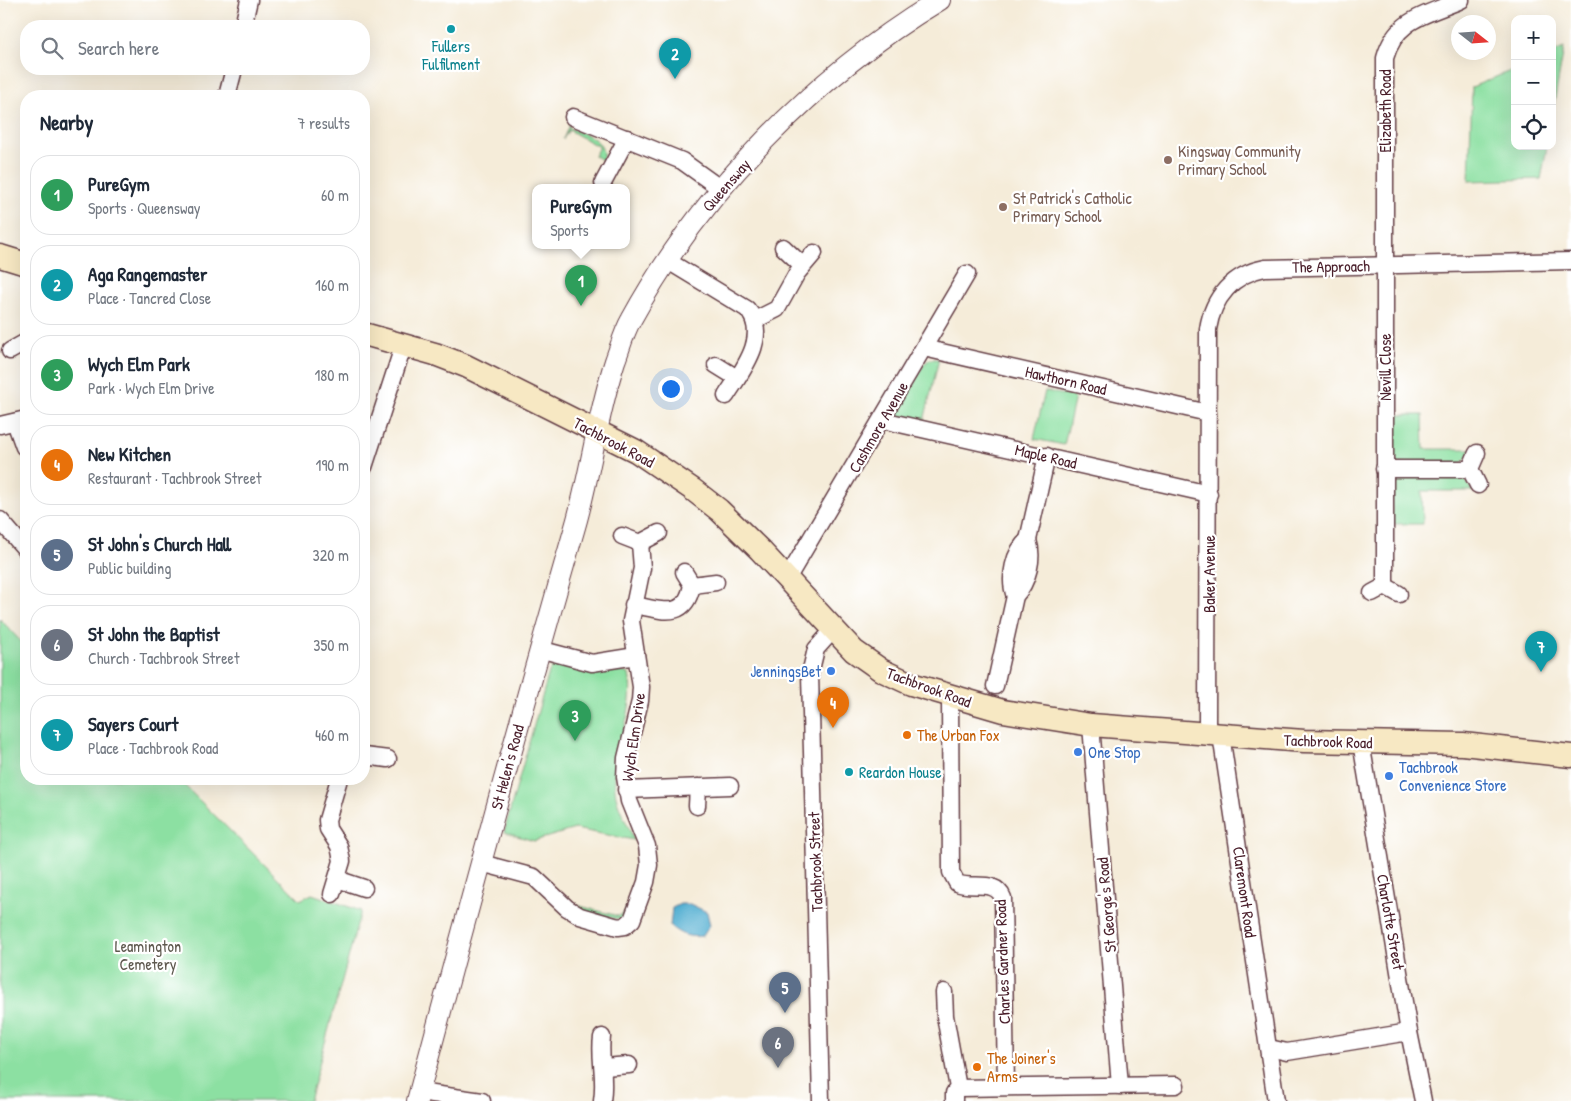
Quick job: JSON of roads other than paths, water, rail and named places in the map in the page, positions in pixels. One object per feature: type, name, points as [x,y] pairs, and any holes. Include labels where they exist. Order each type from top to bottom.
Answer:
[{"type":"main road","points":[[0,256],[20,262]]},
{"type":"main road","name":"Tachbrook Road","points":[[370,336],[404,344],[466,366],[641,454],[714,505],[760,550],[854,651],[881,670],[911,684],[1003,711],[1091,725],[1214,735],[1361,742],[1463,744],[1571,756]]},
{"type":"street","points":[[244,20],[249,0]]},
{"type":"street","name":"Queensway","points":[[595,432],[606,390],[627,328],[668,261],[721,189],[811,97],[889,33],[940,0]]},
{"type":"street","name":"Elizabeth Road","points":[[1385,265],[1385,67],[1388,48],[1395,33],[1405,25],[1461,0]]},
{"type":"street","points":[[229,90],[232,75]]},
{"type":"street","points":[[573,117],[690,166],[721,189]]},
{"type":"street","points":[[603,183],[627,138]]},
{"type":"street","points":[[783,246],[802,265]]},
{"type":"street","points":[[755,320],[777,309],[802,265],[814,253]]},
{"type":"street","points":[[668,261],[747,309],[755,320],[754,344],[726,396]]},
{"type":"street","name":"The Approach","points":[[1208,413],[1210,315],[1222,292],[1237,278],[1265,268],[1571,261]]},
{"type":"street","name":"Nevill Close","points":[[1385,265],[1384,469],[1379,590],[1399,594]]},
{"type":"street","name":"Cashmore Avenue","points":[[787,580],[967,274]]},
{"type":"street","points":[[370,449],[404,344]]},
{"type":"street","points":[[10,351],[20,345]]},
{"type":"street","name":"Hawthorn Road","points":[[924,348],[1208,413]]},
{"type":"street","points":[[716,365],[737,378]]},
{"type":"street","name":"Baker Avenue","points":[[1208,413],[1214,735]]},
{"type":"street","name":"Maple Road","points":[[882,420],[1209,494]]},
{"type":"street","points":[[14,422],[20,437]]},
{"type":"street","name":"St Helen's Road","points":[[418,1096],[539,649],[589,474],[595,432]]},
{"type":"street","points":[[1470,469],[1477,453]]},
{"type":"street","points":[[995,686],[1015,596],[1024,587],[1032,551],[1028,540],[1047,456]]},
{"type":"street","points":[[1384,469],[1470,469]]},
{"type":"street","points":[[1470,469],[1478,485]]},
{"type":"street","points":[[0,520],[20,543]]},
{"type":"street","points":[[622,536],[640,543],[659,533]]},
{"type":"street","name":"Wych Elm Drive","points":[[481,863],[534,878],[567,908],[578,915],[618,927],[625,926],[632,920],[644,891],[649,864],[647,846],[626,790],[626,758],[640,701],[641,687],[632,627],[633,605],[642,568],[640,543]]},
{"type":"street","points":[[633,605],[676,610],[687,602],[688,579],[716,582]]},
{"type":"street","name":"Tachbrook Street","points":[[821,1101],[810,674],[816,649],[833,630]]},
{"type":"street","points":[[539,649],[592,663],[636,656]]},
{"type":"street","name":"Charles Gardner Road","points":[[950,697],[951,872],[954,879],[962,886],[989,886],[999,891],[1003,898],[1006,1086]]},
{"type":"street","name":"St George's Road","points":[[1091,725],[1120,1086]]},
{"type":"street","name":"Claremont Road","points":[[1214,735],[1266,1041],[1269,1048],[1276,1101]]},
{"type":"street","name":"Charlotte Street","points":[[1361,742],[1422,1101]]},
{"type":"street","points":[[370,757],[388,759]]},
{"type":"street","points":[[337,785],[326,820],[328,829],[341,852],[342,862],[335,887],[364,888]]},
{"type":"street","points":[[626,790],[730,786]]},
{"type":"street","points":[[697,806],[698,787]]},
{"type":"street","points":[[944,992],[945,1016],[956,1094],[1006,1086],[1176,1085]]},
{"type":"street","points":[[1269,1048],[1287,1052],[1409,1032]]},
{"type":"street","points":[[602,1037],[601,1050],[605,1086],[602,1101]]},
{"type":"street","points":[[604,1067],[629,1065]]},
{"type":"street","points":[[418,1096],[482,1101]]},
{"type":"water","points":[[680,904],[690,904],[707,912],[710,925],[703,936],[685,935],[670,926],[672,908]]},
{"type":"place","name":"Fullers Fulfilment","points":[[451,29]]},
{"type":"place","name":"Aga Rangemaster","points":[[675,79]]},
{"type":"place","name":"Kingsway Community Primary School","points":[[1168,160]]},
{"type":"place","name":"St Patrick's Catholic Primary School","points":[[1003,207]]},
{"type":"place","name":"PureGym","points":[[581,306]]},
{"type":"place","name":"JenningsBet","points":[[831,671]]},
{"type":"place","name":"Sayers Court","points":[[1541,672]]},
{"type":"place","name":"New Kitchen","points":[[833,728]]},
{"type":"place","name":"The Urban Fox","points":[[907,735]]},
{"type":"place","name":"Wych Elm Park","points":[[575,741]]},
{"type":"place","name":"One Stop","points":[[1078,752]]},
{"type":"place","name":"Reardon House","points":[[849,772]]},
{"type":"place","name":"Tachbrook Convenience Store","points":[[1389,776]]},
{"type":"place","name":"St John's Church Hall","points":[[785,1013]]},
{"type":"place","name":"The Joiner's Arms","points":[[977,1067]]},
{"type":"place","name":"St John the Baptist","points":[[778,1068]]},
{"type":"park label","name":"Leamington Cemetery","points":[[148,955]]}]
